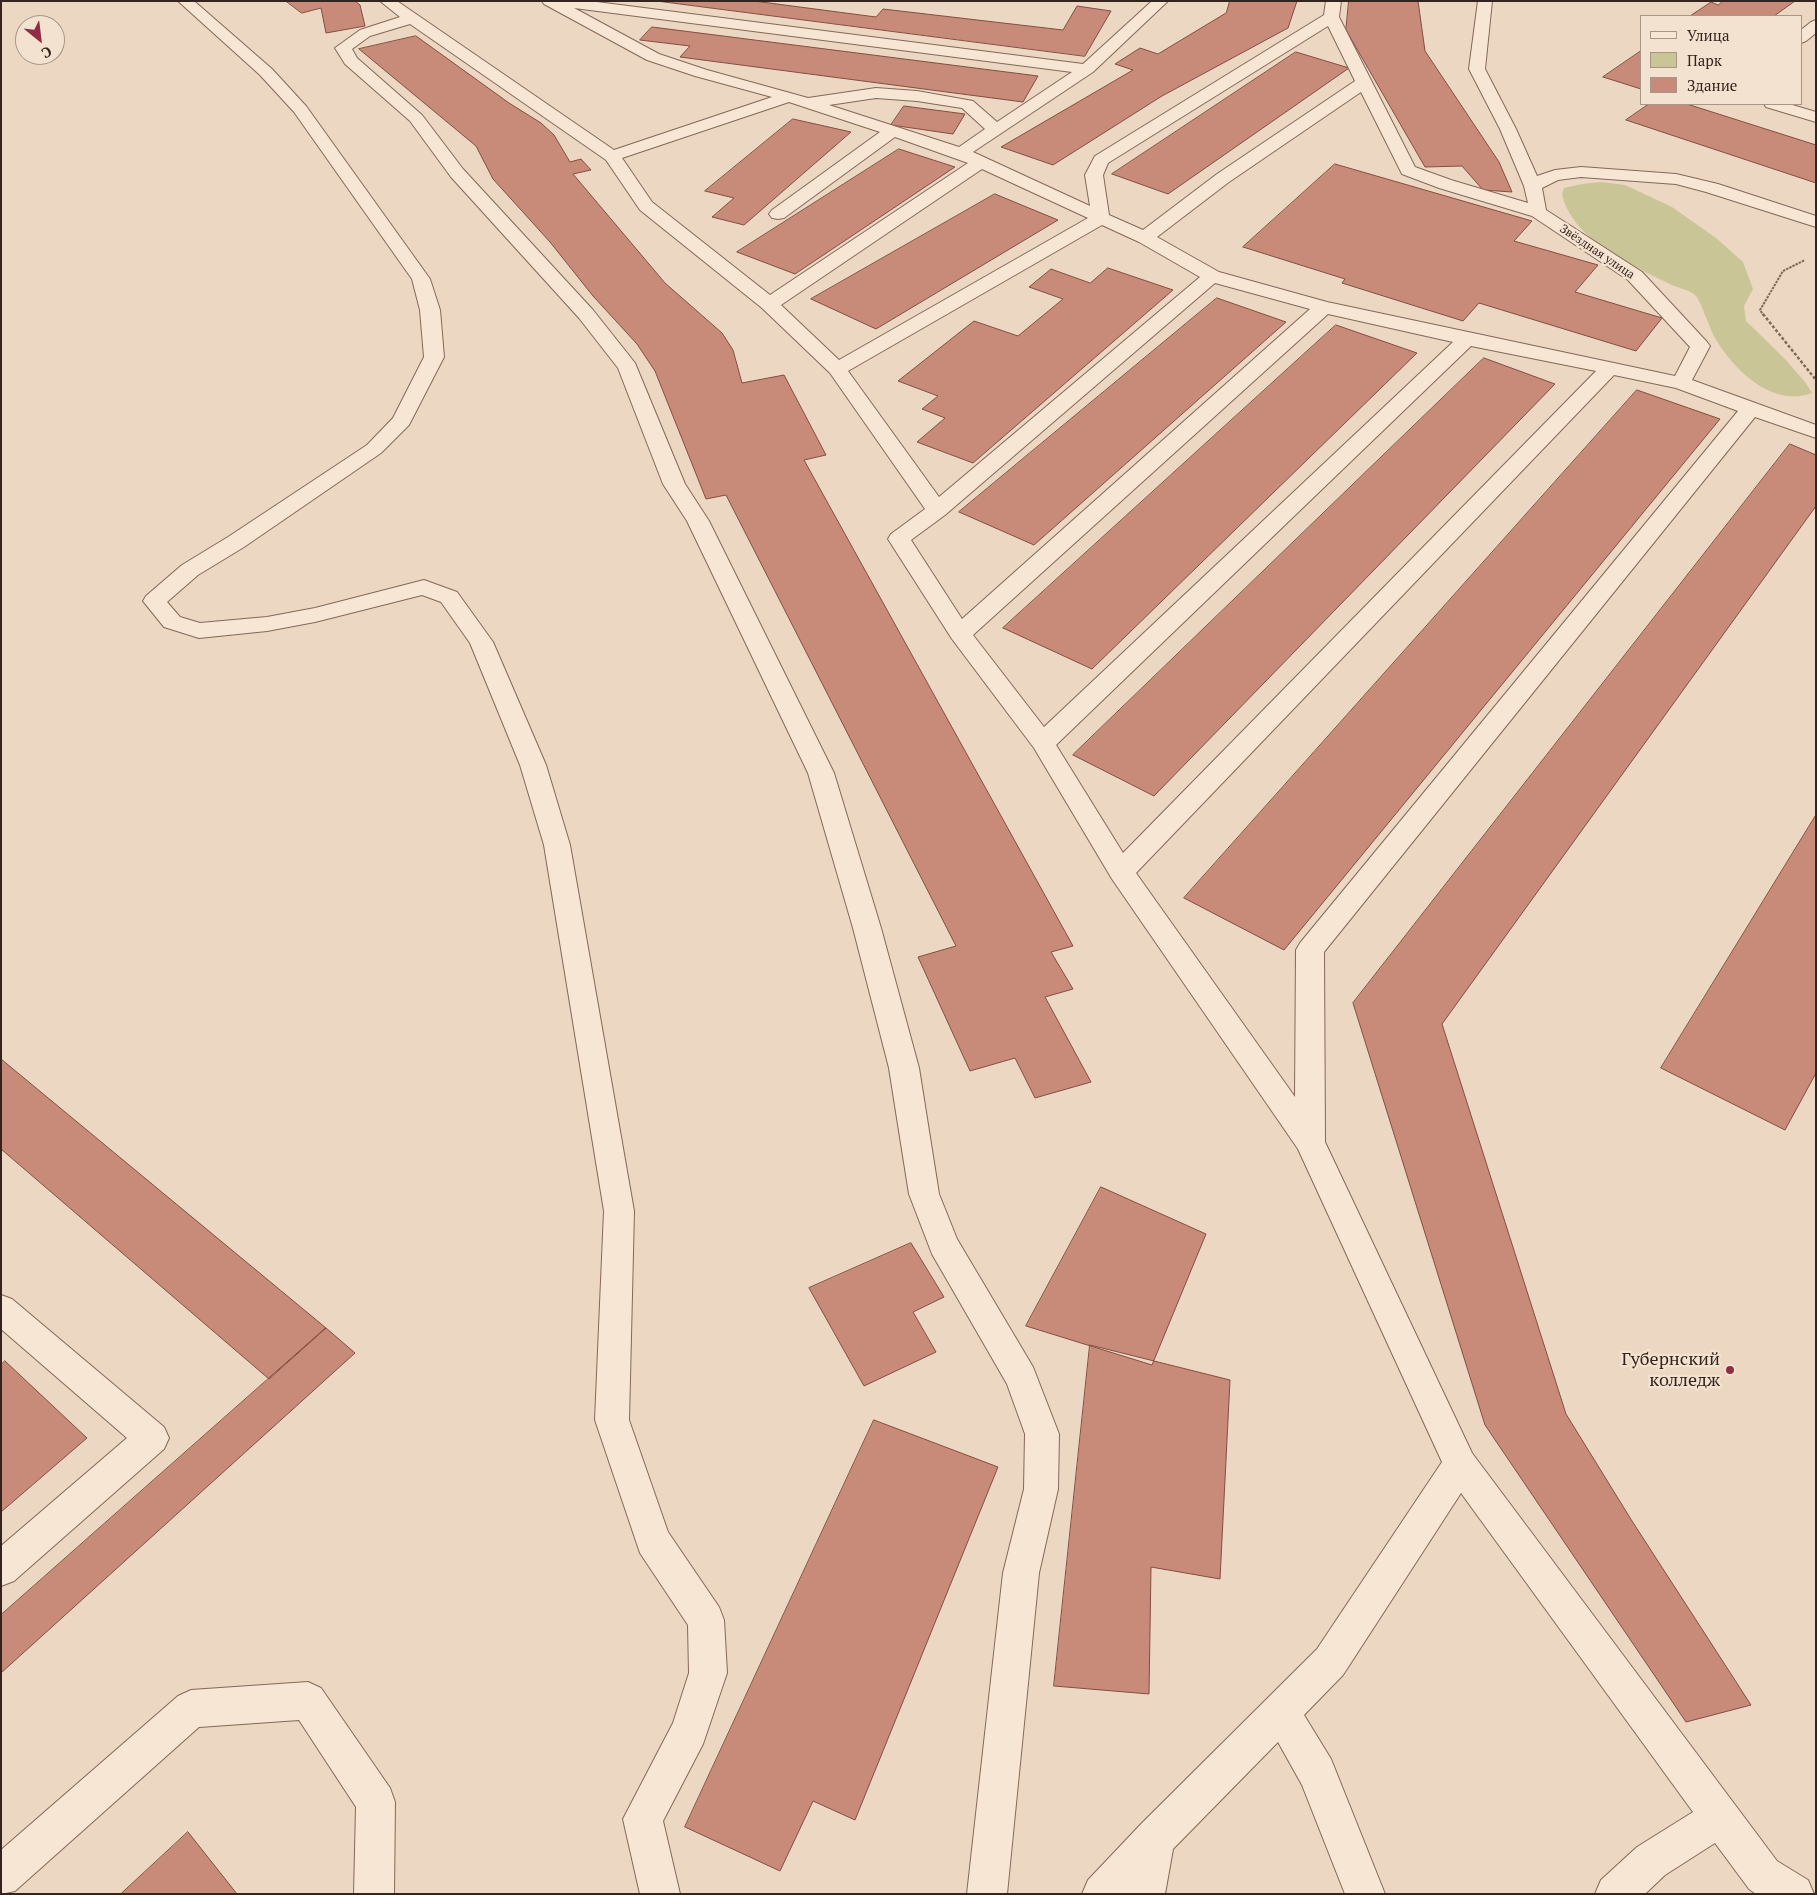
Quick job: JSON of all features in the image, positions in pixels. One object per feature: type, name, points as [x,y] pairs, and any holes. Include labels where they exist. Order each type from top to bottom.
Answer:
[{"type":"street","points":[[185,1],[266,72],[300,110],[421,279],[430,310],[434,356],[402,421],[374,449],[236,542],[190,570],[154,601],[172,622],[199,631],[267,624],[315,616],[424,587],[449,598],[481,642],[533,765],[557,845],[619,1211],[612,1420],[652,1541],[706,1620],[708,1672],[690,1731],[643,1819],[660,1894]]},
{"type":"street","points":[[387,1],[612,156],[646,206],[769,304],[837,369],[937,510]]},
{"type":"street","points":[[549,1],[653,57],[961,152],[1145,238],[1212,276],[1324,307],[1467,339],[1611,367],[1681,383],[1816,432]]},
{"type":"street","points":[[558,1],[1087,69]]},
{"type":"street","points":[[961,152],[1087,69],[1161,1]]},
{"type":"street","points":[[1101,218],[1094,175],[1101,160],[1333,9],[1364,82],[1408,170],[1445,184],[1538,212],[1533,186],[1508,129],[1477,69],[1485,1]]},
{"type":"street","points":[[412,18],[364,33],[343,48],[352,61],[416,118],[456,173],[556,280],[628,367],[674,484],[702,529],[821,773],[867,928],[904,1068],[924,1194],[943,1244],[1021,1378],[1042,1434],[1041,1489],[1021,1574],[987,1894]]},
{"type":"street","points":[[1802,37],[1816,25]]},
{"type":"street","points":[[1145,238],[1223,178],[1364,82]]},
{"type":"street","points":[[612,156],[797,100],[876,92],[967,104],[995,129]]},
{"type":"street","points":[[1775,105],[1816,117]]},
{"type":"street","points":[[778,214],[893,131]]},
{"type":"street","points":[[769,304],[981,162]]},
{"type":"street","points":[[1533,186],[1541,179],[1581,172],[1676,179],[1712,188],[1816,222]]},
{"type":"street","name":"Звёздная улица","points":[[1538,212],[1634,276],[1700,346],[1681,383]]},
{"type":"street","points":[[837,369],[1101,218]]},
{"type":"street","points":[[1212,276],[937,510],[898,539],[960,634],[1043,743],[1121,872],[1310,1142],[1460,1464],[1763,1876],[1794,1894]]},
{"type":"street","points":[[960,634],[1324,307]]},
{"type":"street","points":[[1043,743],[1467,339]]},
{"type":"street","points":[[1121,872],[1611,367]]},
{"type":"street","points":[[1310,1142],[1310,950],[1750,409]]},
{"type":"street","points":[[1,1569],[152,1438],[5,1319]]},
{"type":"street","points":[[1102,1894],[1330,1662],[1460,1464]]},
{"type":"street","points":[[1,1877],[191,1709],[308,1701],[376,1802],[374,1894]]},
{"type":"street","points":[[1281,1712],[1317,1773],[1364,1894]]},
{"type":"street","points":[[1615,1894],[1651,1861],[1721,1817]]},
{"type":"street","points":[[1145,1894],[1156,1837]]},
{"type":"path","points":[[1808,259],[1783,271],[1760,310],[1816,380]]},
{"type":"green space","points":[[1601,182],[1625,185],[1672,207],[1716,238],[1743,262],[1753,289],[1744,306],[1746,321],[1785,359],[1812,393],[1797,396],[1783,395],[1769,391],[1756,383],[1743,373],[1723,350],[1715,338],[1694,294],[1640,269],[1606,250],[1578,225],[1568,210],[1562,194],[1564,188]]},
{"type":"building","points":[[286,1],[355,1],[360,5],[365,26],[326,33],[321,8],[302,13]]},
{"type":"building","points":[[657,1],[754,1],[876,17],[883,9],[1063,30],[1077,6],[1111,11],[1085,56]]},
{"type":"building","points":[[1230,1],[1297,1],[1288,28],[1162,96],[1053,165],[1001,147],[1133,70],[1115,64],[1140,48],[1158,54],[1226,13]]},
{"type":"building","points":[[1349,1],[1418,1],[1425,51],[1499,162],[1512,192],[1483,190],[1462,166],[1425,167],[1346,30]]},
{"type":"building","points":[[1723,1],[1795,1],[1775,15],[1692,15],[1711,2],[1718,5]]},
{"type":"building","points":[[652,27],[1038,76],[1023,102],[680,57],[690,46],[640,40]]},
{"type":"building","points":[[416,36],[509,103],[541,123],[554,135],[570,162],[581,159],[591,170],[573,174],[665,283],[722,333],[733,350],[742,383],[784,375],[826,455],[804,460],[1073,946],[1051,952],[1073,989],[1045,997],[1091,1082],[1035,1098],[1015,1058],[970,1071],[918,957],[956,946],[726,495],[706,499],[655,371],[637,344],[593,296],[550,242],[493,179],[476,146],[359,49]]},
{"type":"building","points":[[1296,52],[1349,68],[1168,194],[1112,174]]},
{"type":"building","points":[[1640,52],[1640,89],[1603,77]]},
{"type":"building","points":[[1648,105],[1690,105],[1816,145],[1816,183],[1626,120]]},
{"type":"building","points":[[904,106],[965,114],[953,134],[891,125]]},
{"type":"building","points":[[793,119],[851,132],[744,225],[712,217],[734,198],[705,191]]},
{"type":"building","points":[[899,149],[955,167],[795,274],[737,252]]},
{"type":"building","points":[[1335,164],[1532,221],[1514,241],[1598,265],[1575,292],[1662,318],[1636,351],[1479,303],[1463,321],[1342,283],[1345,279],[1243,247]]},
{"type":"building","points":[[995,194],[1058,220],[876,329],[811,299]]},
{"type":"building","points":[[1108,268],[1173,290],[973,463],[917,442],[945,418],[922,409],[938,396],[898,381],[974,321],[1018,336],[1063,299],[1029,287],[1051,269],[1090,283]]},
{"type":"building","points":[[1217,298],[1286,322],[1034,545],[959,512]]},
{"type":"building","points":[[1336,325],[1417,353],[1092,669],[1003,628]]},
{"type":"building","points":[[1484,358],[1555,384],[1154,796],[1073,755]]},
{"type":"building","points":[[1637,390],[1720,419],[1284,950],[1184,898]]},
{"type":"building","points":[[1790,444],[1816,455],[1816,506],[1442,1024],[1566,1414],[1632,1521],[1751,1705],[1686,1722],[1485,1425],[1353,1003]]},
{"type":"building","points":[[1816,815],[1816,1073],[1785,1130],[1661,1068]]},
{"type":"building","points":[[1,1059],[326,1328],[269,1379],[1,1149]]},
{"type":"building","points":[[1101,1187],[1206,1234],[1152,1365],[1026,1326]]},
{"type":"building","points":[[911,1243],[944,1297],[913,1312],[936,1352],[864,1386],[809,1288]]},
{"type":"building","points":[[326,1328],[355,1353],[1,1673],[1,1615]]},
{"type":"building","points":[[1090,1345],[1230,1380],[1220,1579],[1151,1567],[1149,1694],[1054,1686]]},
{"type":"building","points":[[5,1361],[87,1438],[1,1512],[1,1365]]},
{"type":"building","points":[[874,1420],[998,1467],[855,1820],[813,1801],[780,1871],[685,1827]]},
{"type":"building","points":[[188,1832],[237,1894],[121,1894]]},
{"type":"place","name":"Губернский колледж","points":[[1730,1370]]}]
